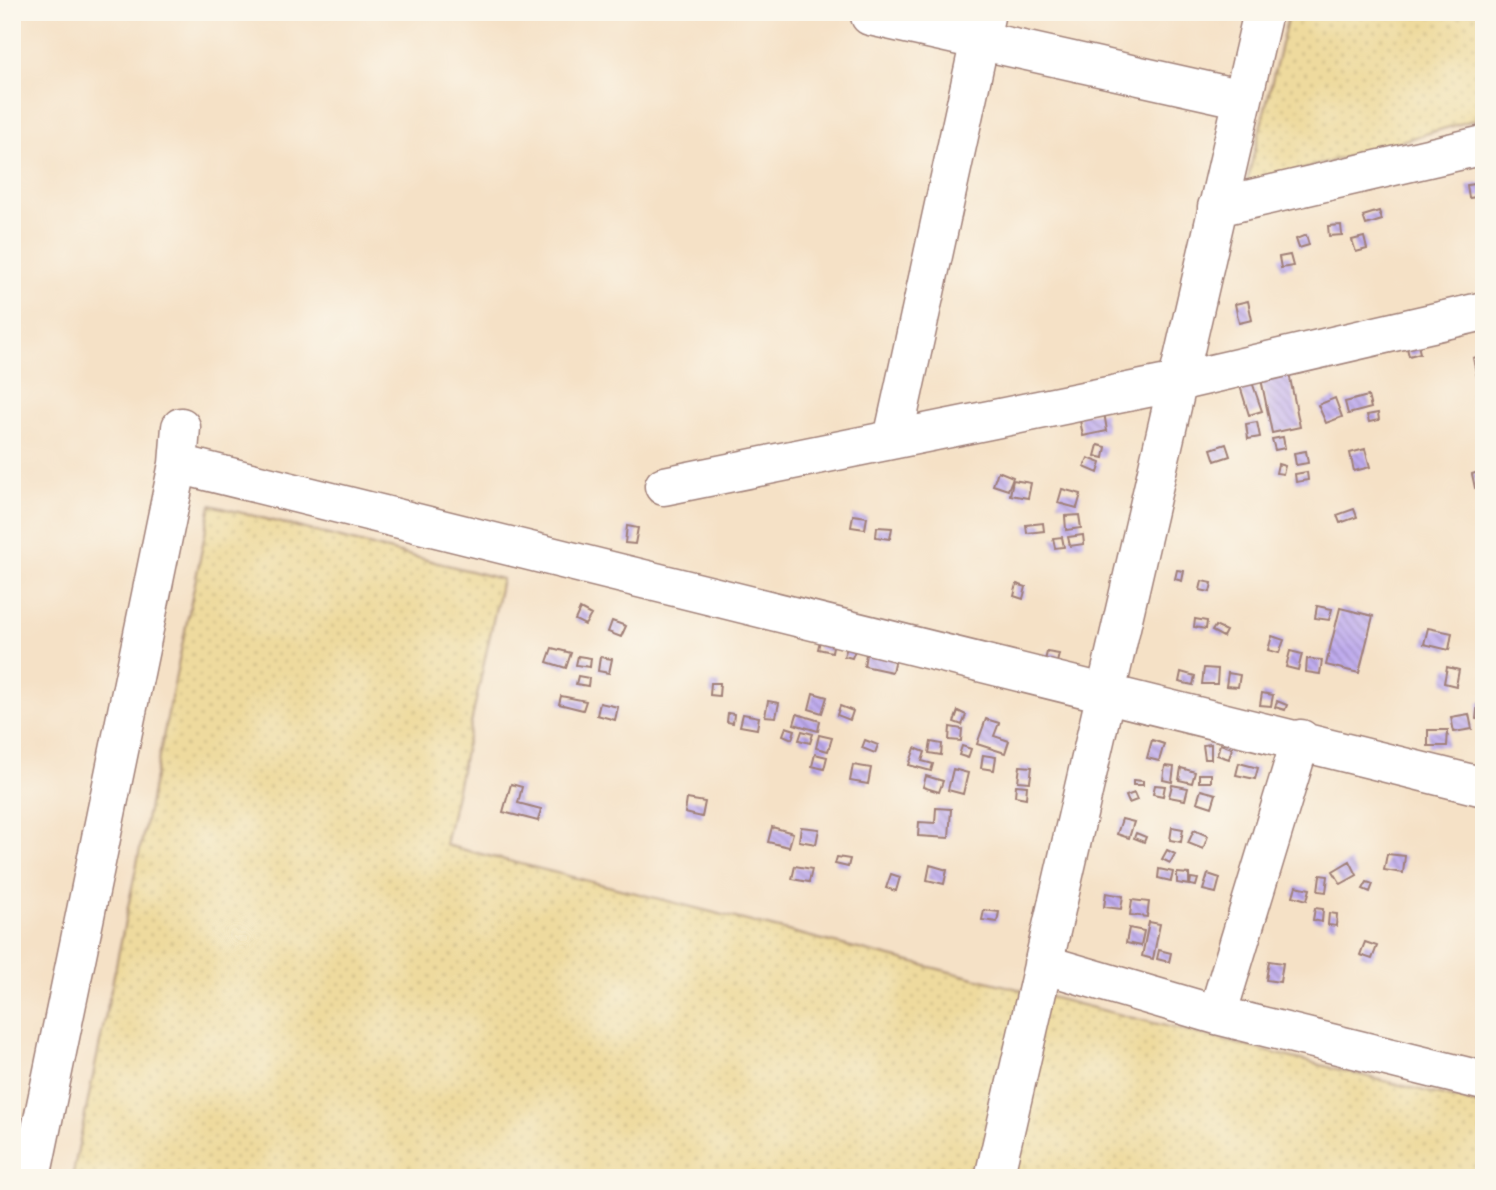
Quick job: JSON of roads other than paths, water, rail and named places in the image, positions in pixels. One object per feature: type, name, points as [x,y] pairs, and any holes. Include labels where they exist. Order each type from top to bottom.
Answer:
[{"type":"street","points":[[995,1178],[1104,694],[1263,12]]},
{"type":"street","points":[[870,16],[982,26],[1243,99]]},
{"type":"street","points":[[893,439],[982,26]]},
{"type":"street","points":[[1217,207],[1484,145]]},
{"type":"street","points":[[664,486],[1177,382],[1484,311]]},
{"type":"street","points":[[30,1178],[179,445],[1104,694],[1301,739],[1484,787]]},
{"type":"street","points":[[1217,1015],[1301,739]]},
{"type":"street","points":[[1043,964],[1217,1015],[1484,1081]]}]
